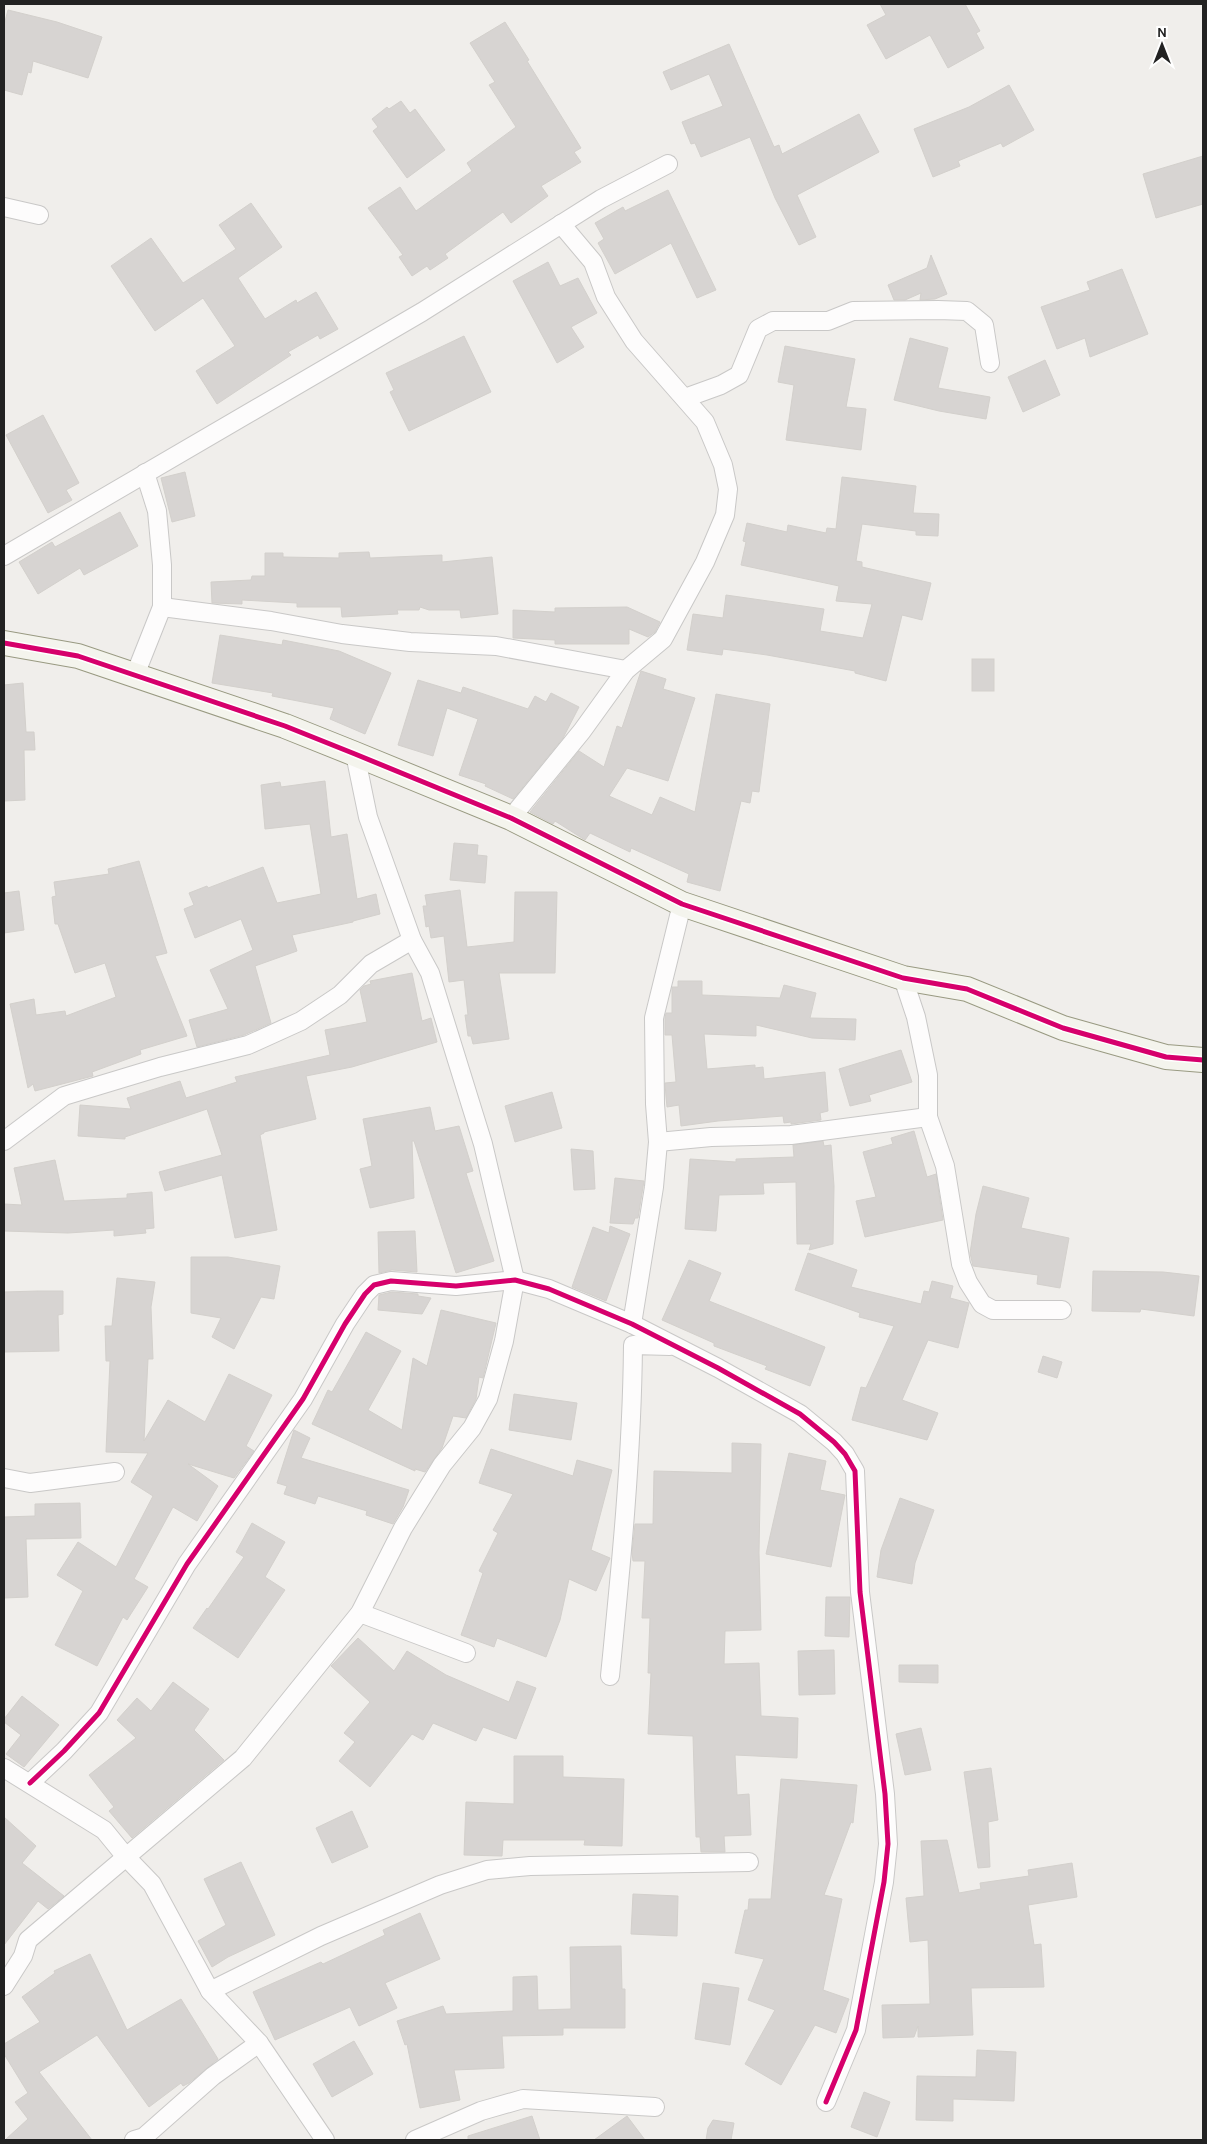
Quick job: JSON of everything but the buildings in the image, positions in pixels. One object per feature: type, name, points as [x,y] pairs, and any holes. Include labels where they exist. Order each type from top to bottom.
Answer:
[{"type":"street","points":[[4,556],[422,312],[601,199],[668,164]]},
{"type":"street","points":[[4,207],[39,215]]},
{"type":"street","points":[[511,818],[582,731],[626,670],[663,639],[705,562],[725,515],[728,489],[723,465],[705,422],[634,341],[606,297],[593,262],[561,224]]},
{"type":"street","points":[[685,398],[721,385],[739,375],[758,329],[773,321],[828,321],[854,311],[968,311],[984,326],[990,363]]},
{"type":"street","points":[[135,675],[162,607],[162,565],[157,511],[145,473]]},
{"type":"street","points":[[162,607],[271,621],[342,634],[410,642],[496,646],[626,670]]},
{"type":"street","points":[[4,643],[78,656],[285,726],[511,818],[682,904],[903,978],[967,989],[1064,1028],[1166,1057],[1203,1060]]},
{"type":"street","points":[[4,1986],[23,1956],[28,1940],[243,1758],[360,1613],[403,1528],[442,1465],[472,1428],[488,1399],[504,1340],[515,1280],[483,1144],[430,973],[412,940],[368,817],[355,754]]},
{"type":"street","points":[[632,1324],[654,1187],[658,1142],[655,1104],[654,1018],[682,904]]},
{"type":"street","points":[[4,1141],[64,1096],[160,1067],[248,1045],[301,1021],[340,994],[371,964],[412,940]]},
{"type":"street","points":[[903,978],[916,1017],[928,1075],[928,1117],[945,1166],[961,1264],[968,1282],[982,1304],[993,1310],[1062,1310]]},
{"type":"street","points":[[658,1142],[711,1136],[791,1135],[928,1117]]},
{"type":"street","points":[[30,1783],[64,1751],[99,1713],[187,1564],[303,1399],[345,1324],[365,1294],[374,1285],[391,1281],[456,1286],[515,1280],[549,1290],[632,1324],[718,1368],[800,1414],[834,1442],[845,1454],[854,1471],[860,1592],[885,1794],[888,1844],[884,1882],[856,2030],[826,2102]]},
{"type":"street","points":[[610,1676],[627,1512],[633,1345],[676,1346]]},
{"type":"street","points":[[4,1478],[30,1483],[115,1472]]},
{"type":"street","points":[[360,1613],[466,1654]]},
{"type":"street","points":[[4,1768],[104,1830],[126,1858],[152,1884],[210,1991],[259,2043],[325,2140]]},
{"type":"street","points":[[210,1991],[321,1936],[440,1885],[487,1870],[530,1866],[749,1862]]},
{"type":"street","points":[[134,2140],[144,2137],[213,2076],[259,2043]]},
{"type":"street","points":[[415,2140],[481,2111],[523,2099],[656,2107]]},
{"type":"cycle path","points":[[4,643],[78,656],[285,726],[511,818],[682,904],[903,978],[967,989],[1063,1028],[1166,1057],[1203,1060]]},
{"type":"cycle path","points":[[30,1783],[64,1751],[99,1713],[187,1564],[303,1399],[345,1324],[365,1294],[374,1285],[391,1281],[456,1286],[515,1280],[549,1289],[632,1324],[718,1368],[800,1414],[834,1442],[845,1454],[855,1471],[860,1592],[885,1794],[888,1844],[884,1882],[856,2030],[826,2102]]}]
